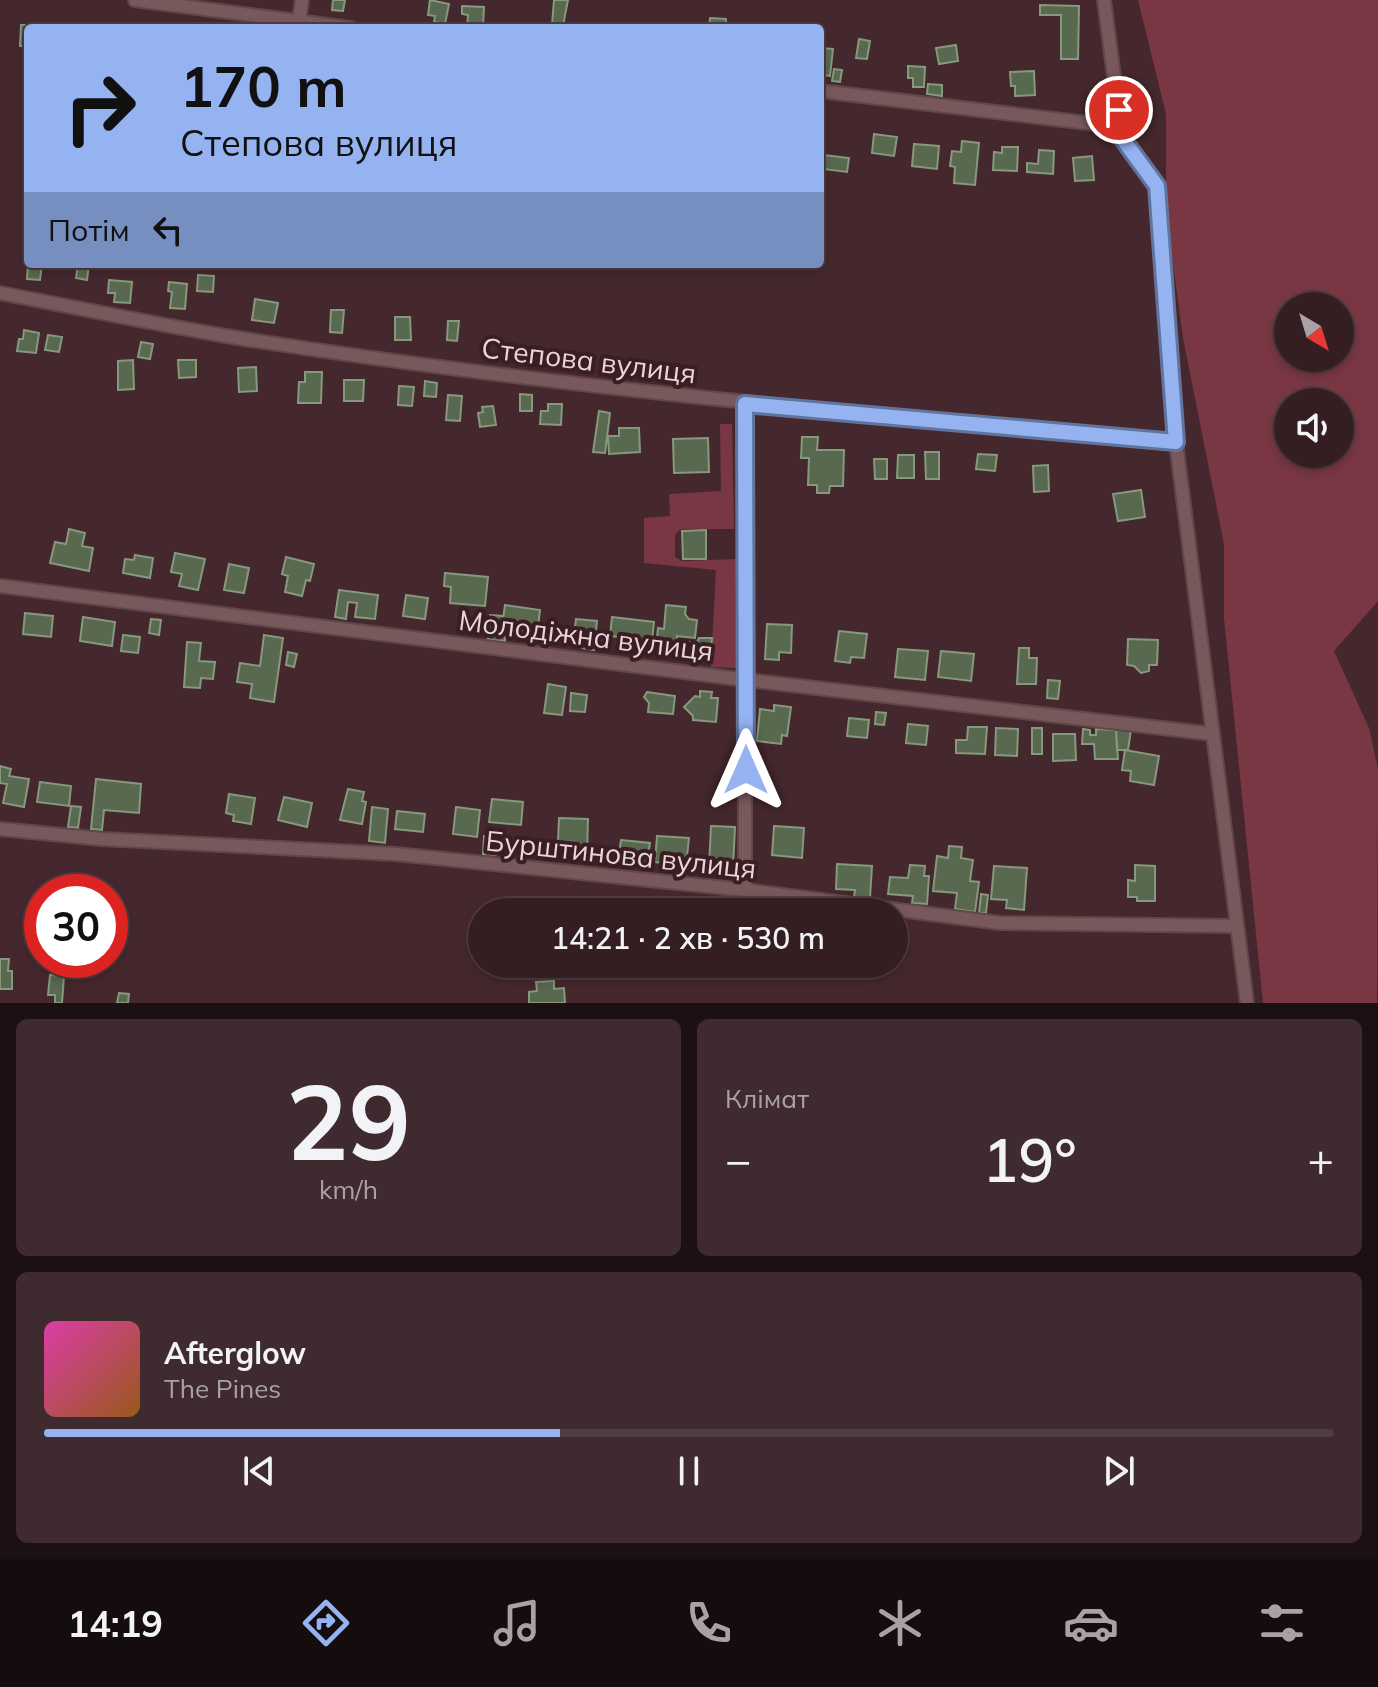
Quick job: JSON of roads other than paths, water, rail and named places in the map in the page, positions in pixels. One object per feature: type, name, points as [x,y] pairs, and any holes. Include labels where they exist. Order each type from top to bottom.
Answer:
[{"type":"street","points":[[135,0],[321,24]]},
{"type":"street","points":[[299,21],[302,0]]},
{"type":"street","points":[[1104,0],[1122,138]]},
{"type":"street","points":[[824,91],[1096,124],[1122,138],[1157,186],[1176,442],[1247,1003]]},
{"type":"street","name":"Степова вулиця","points":[[0,293],[236,338],[400,361],[745,404],[1176,442]]},
{"type":"street","points":[[745,404],[745,890]]},
{"type":"street","name":"Молодіжна вулиця","points":[[0,586],[747,680],[1213,734]]},
{"type":"street","name":"Бурштинова вулиця","points":[[0,829],[102,839],[396,854],[745,890],[1000,923],[1237,926]]}]
